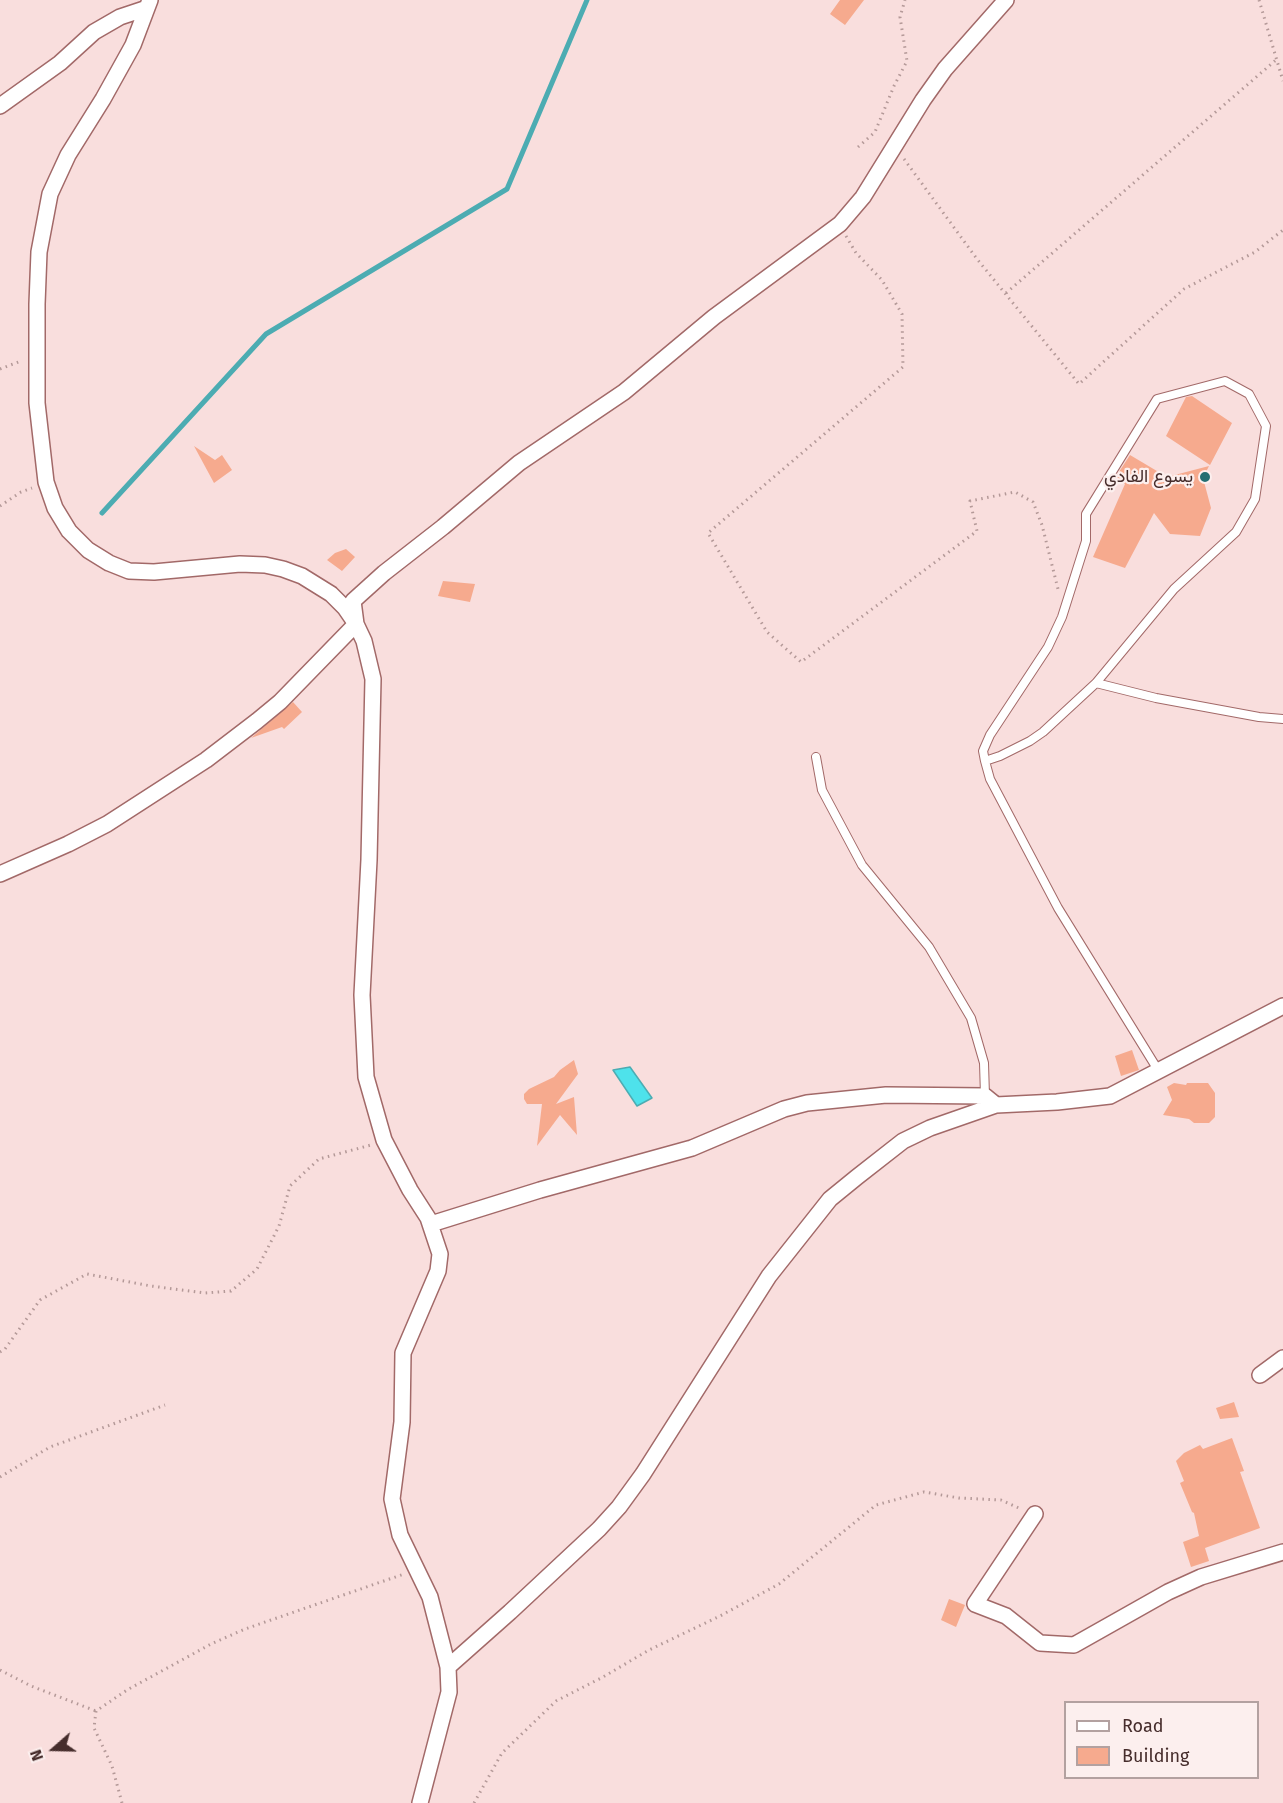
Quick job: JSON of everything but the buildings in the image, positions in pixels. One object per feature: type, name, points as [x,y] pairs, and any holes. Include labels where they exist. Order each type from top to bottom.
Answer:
[{"type":"street","points":[[356,624],[353,601],[384,573],[519,463],[624,392],[714,317],[840,224],[864,197],[945,69],[1006,0]]},
{"type":"street","points":[[0,106],[60,63],[94,32],[149,4]]},
{"type":"street","points":[[149,4],[133,45],[68,155],[50,194],[39,252],[37,357],[38,403],[46,482],[55,508],[69,531],[87,550],[109,563],[129,571],[154,572],[240,564],[265,565],[283,569],[302,576],[331,594],[345,608],[364,641],[373,679],[370,849],[363,995],[366,1077],[384,1140],[430,1224],[440,1254],[438,1271],[404,1353],[402,1422],[392,1499],[400,1534],[430,1597],[448,1667],[449,1692],[420,1803]]},
{"type":"street","points":[[0,873],[68,844],[107,824],[206,760],[280,702],[356,624]]},
{"type":"street","points":[[430,1224],[540,1190],[693,1148],[784,1109],[807,1103],[886,1095],[1057,1102],[1110,1096],[1283,1006]]},
{"type":"street","points":[[448,1667],[510,1612],[619,1508],[644,1474],[769,1276],[830,1200],[903,1141],[990,1100]]},
{"type":"street","points":[[1260,1375],[1283,1358]]},
{"type":"street","points":[[1035,1514],[975,1604],[1006,1616],[1040,1643],[1074,1645],[1168,1592],[1201,1577],[1283,1552]]},
{"type":"lane","points":[[985,761],[1000,756],[1043,732],[1096,683],[1174,589],[1236,532],[1256,499],[1266,426],[1249,394],[1225,381],[1157,399],[1086,514],[1086,541],[1062,616],[1048,647],[990,735],[983,751],[985,761],[990,779],[1058,908],[1158,1070]]},
{"type":"lane","points":[[1096,683],[1155,698],[1259,717],[1283,719]]},
{"type":"lane","points":[[816,757],[822,790],[861,865],[929,947],[971,1018],[984,1063],[990,1100]]},
{"type":"path","points":[[858,147],[875,132],[907,61],[900,17],[905,0]]},
{"type":"path","points":[[1259,0],[1283,81]]},
{"type":"path","points":[[1006,293],[1276,60]]},
{"type":"path","points":[[895,147],[977,259],[1079,384],[1184,289],[1255,252],[1283,230]]},
{"type":"path","points":[[840,224],[856,253],[882,280],[902,314],[903,367],[708,533],[767,632],[801,662],[977,531],[970,501],[1015,492],[1033,502],[1064,606]]},
{"type":"path","points":[[0,369],[37,357]]},
{"type":"path","points":[[0,506],[21,492],[46,482]]},
{"type":"path","points":[[0,1352],[5,1349],[40,1300],[87,1274],[205,1293],[231,1291],[257,1269],[279,1226],[290,1186],[319,1160],[384,1140]]},
{"type":"path","points":[[0,1477],[50,1447],[165,1405]]},
{"type":"path","points":[[474,1803],[502,1753],[556,1701],[649,1650],[720,1616],[779,1584],[876,1504],[924,1492],[959,1498],[1001,1500],[1035,1514]]},
{"type":"path","points":[[122,1803],[112,1766],[94,1728],[96,1711],[127,1690],[228,1636],[417,1569]]},
{"type":"path","points":[[0,1670],[31,1686],[96,1711]]},
{"type":"water","points":[[630,1067],[652,1098],[637,1106],[613,1070]]},
{"type":"waterway","points":[[102,513],[266,334],[507,189],[587,0]]},
{"type":"place","name":"يسوع الفادي","points":[[1205,477]]}]
